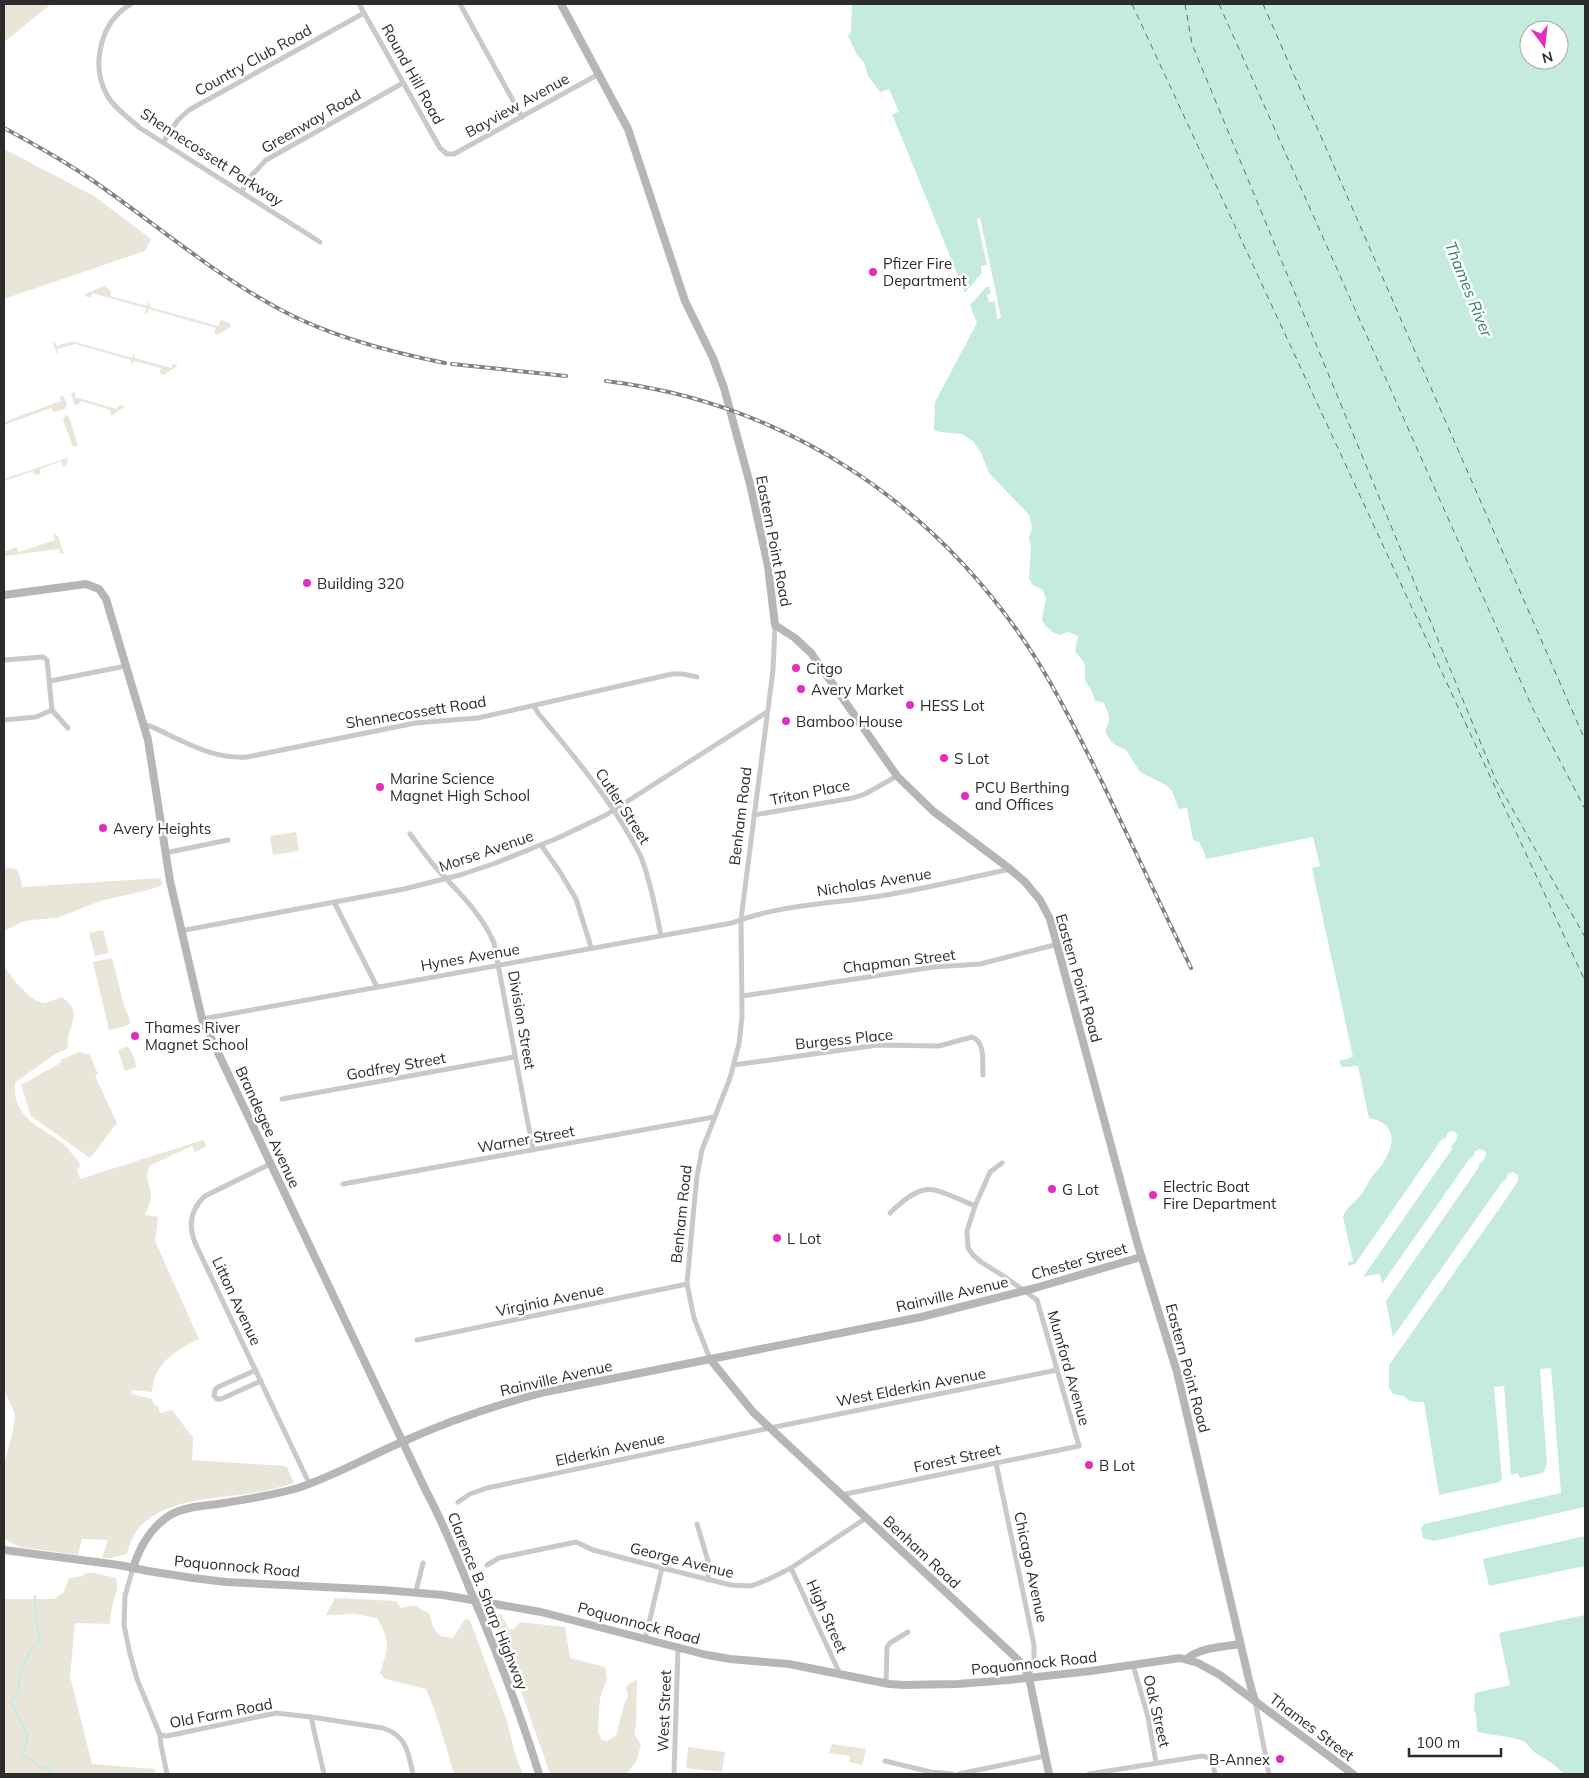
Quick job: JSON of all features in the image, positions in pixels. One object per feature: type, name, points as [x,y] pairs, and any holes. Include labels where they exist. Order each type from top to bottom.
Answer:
[{"type":"main road","name":"Eastern Point Road","points":[[560,4],[628,129],[685,301],[713,358],[724,388],[750,484],[768,566],[775,625],[795,638],[811,653],[897,776],[933,811],[1025,882],[1040,900],[1050,919],[1141,1257],[1177,1372],[1255,1702]]},
{"type":"main road","points":[[4,595],[82,584],[99,589],[106,599],[143,722]]},
{"type":"main road","name":"Brandegee Avenue","points":[[143,722],[148,740],[165,853],[180,930],[202,1019],[403,1442]]},
{"type":"main road","name":"Chester Street","points":[[1024,1291],[1141,1257]]},
{"type":"main road","name":"Rainville Avenue","points":[[133,1568],[145,1539],[162,1520],[173,1513],[189,1508],[270,1495],[309,1483],[403,1442],[484,1410],[521,1398],[921,1316],[1024,1291]]},
{"type":"main road","name":"Benham Road","points":[[710,1359],[753,1412],[1012,1654],[1022,1664],[1029,1677]]},
{"type":"main road","name":"Clarence B. Sharp Highway","points":[[403,1442],[439,1514],[483,1619],[509,1686],[539,1774]]},
{"type":"main road","name":"Poquonnock Road","points":[[4,1550],[226,1582],[443,1594],[541,1612],[645,1640],[730,1659],[789,1664],[904,1685],[957,1684],[1091,1671],[1169,1659],[1188,1659],[1209,1668],[1255,1702]]},
{"type":"main road","points":[[1188,1659],[1194,1654],[1203,1651],[1240,1644]]},
{"type":"main road","points":[[1029,1677],[1049,1774]]},
{"type":"main road","name":"Thames Street","points":[[1255,1702],[1353,1774]]},
{"type":"street","name":"Shennecossett Parkway","points":[[131,4],[116,15],[107,28],[101,45],[99,59],[100,75],[107,96],[140,128],[164,141],[320,242]]},
{"type":"street","name":"Round Hill Road","points":[[359,4],[440,148],[447,154]]},
{"type":"street","points":[[460,4],[522,116]]},
{"type":"street","name":"Country Club Road","points":[[164,141],[178,120],[189,110],[364,13]]},
{"type":"street","name":"Bayview Avenue","points":[[447,154],[454,154],[599,74]]},
{"type":"street","name":"Greenway Road","points":[[242,191],[251,176],[266,160],[403,83]]},
{"type":"street","name":"Benham Road","points":[[710,1359],[694,1318],[688,1284],[697,1176],[702,1150],[734,1065],[742,1017],[741,919],[774,663],[775,625]]},
{"type":"street","points":[[4,660],[44,657],[49,665],[52,710],[68,728]]},
{"type":"street","points":[[50,681],[126,666]]},
{"type":"street","name":"Shennecossett Road","points":[[143,722],[208,753],[228,758],[240,758],[268,754],[432,720],[468,719],[534,706],[672,674],[697,677]]},
{"type":"street","name":"Cutler Street","points":[[534,706],[585,769],[631,836],[641,856],[650,882],[660,935]]},
{"type":"street","points":[[4,720],[36,717],[52,710]]},
{"type":"street","name":"Morse Avenue","points":[[180,930],[404,889],[446,879],[493,864],[541,846],[614,810],[767,712]]},
{"type":"street","name":"Triton Place","points":[[754,815],[853,798],[866,794],[897,776]]},
{"type":"street","name":"Division Street","points":[[410,834],[488,929],[494,943],[533,1150]]},
{"type":"street","points":[[165,853],[228,840]]},
{"type":"street","points":[[541,846],[560,872],[576,899],[592,947]]},
{"type":"street","name":"Nicholas Avenue","points":[[741,919],[811,905],[885,895],[1010,869]]},
{"type":"street","points":[[334,902],[377,987]]},
{"type":"street","name":"Hynes Avenue","points":[[202,1019],[732,923],[741,919]]},
{"type":"street","name":"Chapman Street","points":[[742,996],[934,967],[980,964],[1058,944]]},
{"type":"street","name":"Burgess Place","points":[[734,1065],[878,1045],[939,1046],[972,1037],[976,1038],[981,1046],[983,1075]]},
{"type":"street","name":"Godfrey Street","points":[[282,1099],[514,1056]]},
{"type":"street","name":"Warner Street","points":[[343,1184],[714,1117]]},
{"type":"street","name":"Mumford Avenue","points":[[1002,1163],[990,1172],[974,1206],[967,1230],[968,1248],[972,1255],[1037,1300],[1078,1446]]},
{"type":"street","name":"Litton Avenue","points":[[270,1164],[205,1196],[194,1209],[191,1221],[193,1238],[309,1483]]},
{"type":"street","points":[[890,1212],[906,1197],[922,1190],[938,1191],[974,1206]]},
{"type":"street","name":"Virginia Avenue","points":[[417,1340],[688,1284]]},
{"type":"street","points":[[256,1370],[214,1390],[214,1396],[217,1399],[221,1399],[261,1381]]},
{"type":"street","name":"West Elderkin Avenue","points":[[770,1428],[1057,1370]]},
{"type":"street","name":"Elderkin Avenue","points":[[458,1502],[472,1493],[487,1488],[770,1428]]},
{"type":"street","name":"Forest Street","points":[[841,1495],[1078,1446]]},
{"type":"street","name":"Chicago Avenue","points":[[996,1463],[1034,1645],[1034,1659],[1029,1677]]},
{"type":"street","name":"George Avenue","points":[[487,1565],[499,1558],[576,1542],[593,1550],[731,1586],[751,1586],[792,1568],[866,1518]]},
{"type":"street","points":[[697,1524],[708,1561],[708,1580]]},
{"type":"street","points":[[416,1592],[423,1563]]},
{"type":"street","name":"Old Farm Road","points":[[133,1568],[125,1596],[124,1625],[137,1679],[160,1735],[167,1736],[266,1714],[285,1713],[311,1716],[383,1728],[394,1732],[406,1747],[413,1774]]},
{"type":"street","points":[[645,1640],[662,1568]]},
{"type":"street","name":"High Street","points":[[792,1568],[840,1674]]},
{"type":"street","points":[[886,1683],[887,1646],[908,1632]]},
{"type":"street","name":"West Street","points":[[674,1774],[678,1648]]},
{"type":"street","name":"Oak Street","points":[[1133,1665],[1148,1717],[1156,1763]]},
{"type":"street","points":[[1255,1702],[1269,1774]]},
{"type":"street","points":[[311,1716],[324,1774]]},
{"type":"street","points":[[160,1735],[168,1774]]},
{"type":"street","points":[[959,1774],[1045,1756]]},
{"type":"street","points":[[1089,1774],[1202,1756],[1209,1757],[1215,1774]]},
{"type":"street","points":[[885,1761],[932,1772],[952,1774]]},
{"type":"shaded area","points":[[4,4],[51,4],[4,42]]},
{"type":"shaded area","points":[[4,149],[94,196],[151,239],[145,251],[4,299]]},
{"type":"shaded area","points":[[104,286],[111,291],[110,296],[147,306],[149,301],[150,307],[218,326],[221,320],[230,323],[231,327],[217,335],[214,332],[216,328],[149,309],[145,314],[146,308],[92,293],[91,298],[85,296],[85,294]]},
{"type":"shaded area","points":[[54,342],[57,346],[76,342],[132,358],[134,353],[135,358],[171,368],[173,364],[178,365],[164,375],[160,373],[161,368],[134,361],[132,365],[131,360],[75,344],[57,349],[57,354]]},
{"type":"shaded area","points":[[75,392],[75,397],[117,409],[119,405],[125,406],[111,416],[110,410],[81,401],[78,405],[75,405],[71,395]]},
{"type":"shaded area","points":[[63,396],[67,404],[65,409],[54,412],[51,408],[4,425],[4,422],[61,401],[60,397]]},
{"type":"shaded area","points":[[66,415],[69,417],[78,445],[73,447],[63,420]]},
{"type":"shaded area","points":[[67,458],[66,465],[63,466],[61,461],[40,469],[40,474],[35,475],[33,471],[4,481],[4,479]]},
{"type":"shaded area","points":[[54,534],[58,536],[64,554],[60,553],[59,549],[4,556],[4,552],[16,547],[19,552],[55,540]]},
{"type":"shaded area","points":[[296,832],[299,851],[273,855],[270,836]]},
{"type":"shaded area","points":[[4,867],[16,869],[20,876],[22,887],[161,878],[162,884],[148,890],[100,901],[57,918],[20,923],[4,931]]},
{"type":"shaded area","points":[[103,930],[109,953],[95,956],[89,933]]},
{"type":"shaded area","points":[[112,958],[124,1006],[131,1023],[109,1030],[93,962]]},
{"type":"shaded area","points":[[4,966],[22,989],[32,998],[45,1003],[62,997],[73,1009],[74,1017],[68,1035],[67,1049],[55,1054],[15,1083],[15,1096],[24,1115],[67,1147],[78,1161],[80,1166],[77,1170],[80,1179],[203,1140],[207,1146],[195,1152],[192,1146],[151,1165],[148,1169],[151,1196],[145,1215],[158,1217],[155,1241],[199,1339],[182,1348],[162,1365],[157,1373],[152,1392],[133,1390],[132,1394],[152,1399],[154,1405],[158,1406],[160,1413],[172,1410],[193,1438],[192,1460],[285,1466],[294,1483],[274,1489],[177,1505],[160,1512],[145,1522],[134,1536],[127,1554],[111,1558],[102,1558],[108,1540],[82,1539],[78,1555],[20,1547],[4,1539],[4,1464],[13,1431],[15,1414],[4,1390]]},
{"type":"shaded area","points":[[128,1046],[134,1057],[136,1067],[125,1071],[118,1050]]},
{"type":"shaded area","points":[[79,1052],[90,1055],[98,1074],[95,1076],[117,1123],[90,1158],[31,1116],[21,1085],[62,1062],[61,1060]]},
{"type":"shaded area","points":[[86,1573],[116,1578],[117,1585],[110,1624],[75,1623],[70,1676],[92,1764],[155,1769],[156,1774],[4,1774],[4,1599],[54,1599],[63,1593],[69,1578],[83,1576]]},
{"type":"shaded area","points":[[335,1598],[396,1601],[401,1608],[414,1605],[430,1614],[433,1627],[440,1636],[453,1638],[465,1619],[470,1620],[506,1718],[516,1757],[523,1774],[454,1774],[436,1714],[426,1689],[385,1679],[380,1673],[387,1645],[377,1618],[355,1614],[326,1615]]},
{"type":"shaded area","points":[[490,1613],[501,1614],[509,1629],[514,1629],[520,1622],[565,1627],[570,1658],[605,1667],[607,1678],[600,1698],[598,1732],[602,1740],[607,1741],[616,1736],[628,1696],[626,1687],[637,1679],[636,1726],[634,1734],[641,1744],[637,1760],[627,1774],[550,1774],[513,1668]]},
{"type":"shaded area","points":[[832,1744],[866,1749],[862,1765],[849,1762],[850,1756],[829,1753]]},
{"type":"shaded area","points":[[688,1747],[725,1752],[722,1772],[686,1768]]},
{"type":"water","name":"Thames River","points":[[852,4],[1585,4],[1585,1507],[1434,1541],[1423,1538],[1421,1528],[1424,1524],[1561,1493],[1551,1368],[1540,1369],[1547,1464],[1543,1473],[1520,1478],[1518,1473],[1511,1475],[1504,1386],[1494,1387],[1502,1478],[1500,1482],[1439,1495],[1424,1402],[1412,1402],[1404,1396],[1393,1394],[1389,1387],[1389,1365],[1506,1199],[1518,1181],[1518,1175],[1513,1172],[1508,1174],[1506,1180],[1503,1181],[1393,1337],[1386,1301],[1479,1167],[1485,1158],[1486,1152],[1480,1149],[1475,1151],[1474,1156],[1470,1158],[1382,1284],[1378,1274],[1363,1277],[1452,1149],[1451,1147],[1457,1139],[1457,1135],[1454,1131],[1448,1132],[1446,1138],[1442,1139],[1355,1264],[1348,1266],[1348,1262],[1353,1261],[1343,1217],[1344,1214],[1362,1194],[1370,1179],[1385,1161],[1392,1138],[1383,1123],[1369,1118],[1358,1066],[1342,1067],[1339,1061],[1353,1057],[1312,868],[1320,866],[1313,837],[1206,859],[1199,842],[1193,840],[1187,808],[1179,809],[1172,791],[1166,785],[1140,772],[1126,750],[1115,745],[1110,740],[1105,731],[1109,722],[1108,712],[1103,702],[1095,701],[1092,691],[1085,681],[1085,664],[1075,651],[1078,636],[1068,632],[1060,635],[1054,633],[1045,626],[1042,620],[1046,599],[1043,590],[1033,585],[1029,579],[1031,548],[1029,538],[1032,527],[1029,515],[989,473],[981,453],[973,441],[962,434],[934,430],[935,402],[977,323],[970,305],[986,287],[990,286],[989,302],[995,301],[997,315],[1001,318],[980,218],[977,219],[987,265],[981,266],[982,273],[965,293],[892,114],[899,112],[889,89],[880,92],[868,76],[864,62],[857,55],[848,36],[851,32]]},
{"type":"water","points":[[1585,1536],[1585,1566],[1489,1586],[1483,1559]]},
{"type":"water","points":[[1585,1615],[1585,1774],[1564,1774],[1553,1764],[1534,1752],[1525,1742],[1477,1732],[1476,1714],[1474,1712],[1475,1693],[1510,1685],[1499,1633]]},
{"type":"pier","points":[[980,218],[1001,318],[997,319],[995,301],[989,302],[987,295],[991,293],[989,286],[967,306],[984,285],[991,284],[988,267],[984,268],[984,275],[966,295],[963,295],[982,273],[981,266],[987,265],[977,219]]},
{"type":"waterway","points":[[35,1596],[36,1622],[39,1633],[38,1645],[29,1650],[27,1660],[22,1667],[18,1690],[11,1703],[28,1737],[23,1754],[42,1769],[48,1766],[50,1771],[47,1774]]},
{"type":"ferry route","points":[[1132,4],[1585,981]]},
{"type":"ferry route","points":[[1185,4],[1192,44],[1496,780],[1585,937]]},
{"type":"ferry route","points":[[1219,4],[1533,709],[1585,809]]},
{"type":"ferry route","points":[[1263,4],[1585,740]]},
{"type":"railway","points":[[4,128],[81,173],[233,282],[283,311],[321,329],[362,343],[445,363]]},
{"type":"railway","points":[[452,364],[566,376]]},
{"type":"railway","points":[[606,381],[672,393],[735,412],[794,437],[850,469],[902,507],[950,551],[994,600],[1033,654],[1052,685],[1102,782],[1191,968]]},
{"type":"place","name":"Pfizer Fire Department","points":[[873,272]]},
{"type":"place","name":"Building 320","points":[[307,583]]},
{"type":"place","name":"Citgo","points":[[796,668]]},
{"type":"place","name":"Avery Market","points":[[801,689]]},
{"type":"place","name":"HESS Lot","points":[[910,705]]},
{"type":"place","name":"Bamboo House","points":[[786,721]]},
{"type":"place","name":"S Lot","points":[[944,758]]},
{"type":"place","name":"Marine Science Magnet High School","points":[[380,787]]},
{"type":"place","name":"PCU Berthing and Offices","points":[[965,796]]},
{"type":"place","name":"Avery Heights","points":[[103,828]]},
{"type":"place","name":"Thames River Magnet School","points":[[135,1036]]},
{"type":"place","name":"G Lot","points":[[1052,1189]]},
{"type":"place","name":"Electric Boat Fire Department","points":[[1153,1195]]},
{"type":"place","name":"L Lot","points":[[777,1238]]},
{"type":"place","name":"B Lot","points":[[1089,1465]]},
{"type":"place","name":"B-Annex","points":[[1280,1759]]}]
